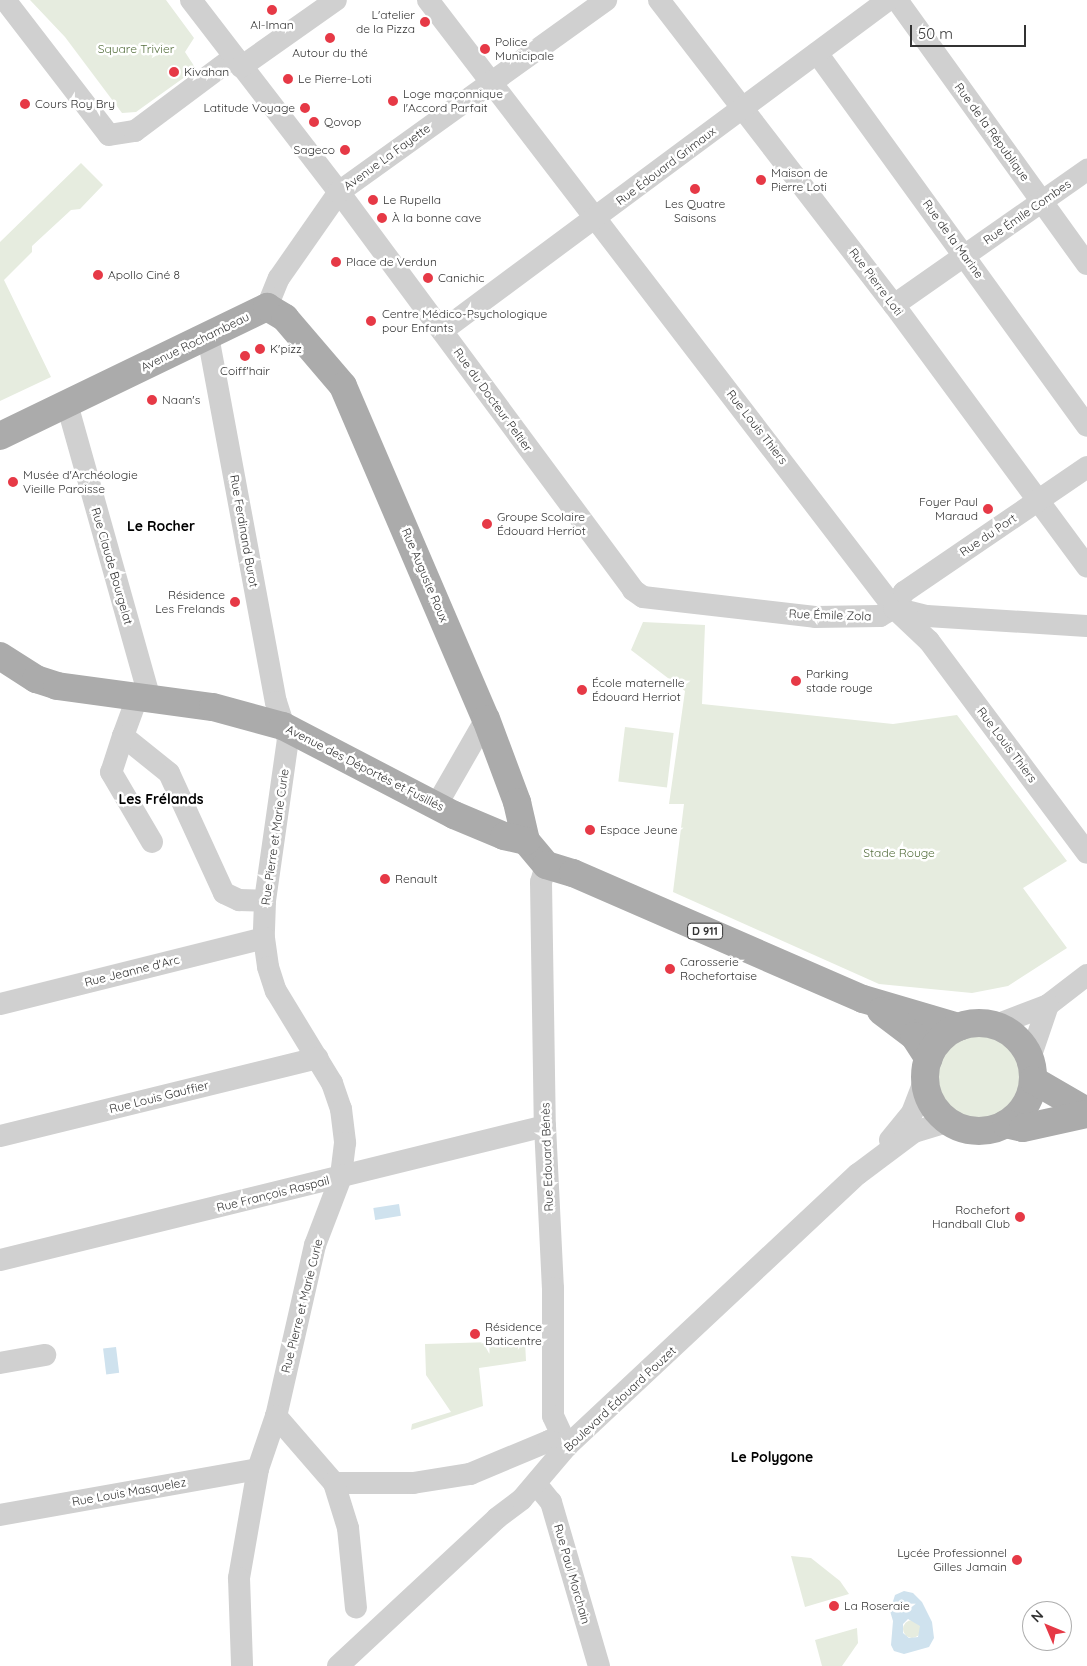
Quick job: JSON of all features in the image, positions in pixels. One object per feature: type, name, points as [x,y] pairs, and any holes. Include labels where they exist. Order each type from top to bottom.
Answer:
[{"type":"main road","name":"Avenue Rochambeau","points":[[0,436],[267,308]]},
{"type":"main road","name":"Rue Auguste Roux","points":[[267,308],[294,327],[343,386],[486,719],[517,802],[526,840],[546,865]]},
{"type":"main road","name":"Avenue des Déportés et Fusillés","points":[[0,656],[36,679],[57,686],[213,706],[283,726],[436,806],[504,836],[526,840]]},
{"type":"main road","name":"D 911","points":[[546,865],[573,873],[863,999],[959,1027]]},
{"type":"main road","name":"D 911","points":[[863,999],[901,1024],[914,1036],[927,1068]]},
{"type":"main road","points":[[984,1023],[996,1026],[1011,1032],[1032,1069],[1087,1113],[1023,1128],[1006,1124],[980,1130],[968,1130],[949,1121],[934,1106],[927,1068],[936,1046],[959,1027],[984,1023]]},
{"type":"main road","points":[[1006,1124],[1020,1112],[1029,1097],[1032,1069]]},
{"type":"street","points":[[5,0],[109,135],[135,131],[238,62],[336,0]]},
{"type":"street","name":"Rue du Docteur Peltier","points":[[191,0],[339,192],[633,590]]},
{"type":"street","name":"Rue Louis Thiers","points":[[428,0],[894,608],[929,641],[1087,853]]},
{"type":"street","name":"Avenue La Fayette","points":[[339,192],[606,0]]},
{"type":"street","name":"Rue Pierre Loti","points":[[659,0],[894,305],[1087,567]]},
{"type":"street","name":"Rue Édouard Grimaux","points":[[442,331],[888,0]]},
{"type":"street","name":"Rue de la République","points":[[897,0],[1087,264]]},
{"type":"street","name":"Rue de la Marine","points":[[817,53],[1087,426]]},
{"type":"street","name":"Rue Émile Combes","points":[[894,305],[1087,170]]},
{"type":"street","points":[[267,308],[279,278],[339,192]]},
{"type":"street","name":"Rue Ferdinand Burot","points":[[208,336],[283,726]]},
{"type":"street","name":"Rue Claude Bourgelat","points":[[67,404],[143,698]]},
{"type":"street","name":"Rue du Port","points":[[894,608],[904,592],[1087,467]]},
{"type":"street","name":"Rue Émile Zola","points":[[633,590],[643,597],[815,617],[880,616],[894,608]]},
{"type":"street","points":[[894,608],[928,616],[1087,626]]},
{"type":"street","points":[[143,698],[123,736],[111,772],[152,842]]},
{"type":"street","points":[[436,806],[486,719]]},
{"type":"street","name":"Rue Pierre et Marie Curie","points":[[242,1666],[239,1578],[258,1469],[276,1416],[315,1246],[341,1178],[345,1143],[342,1109],[318,1058],[276,991],[268,967],[264,938],[265,901],[288,739],[283,726]]},
{"type":"street","points":[[123,736],[170,773],[224,893],[239,900],[265,901]]},
{"type":"street","name":"Rue Edouard Bénès","points":[[546,865],[541,882],[546,1126],[553,1288],[553,1416],[568,1446]]},
{"type":"street","name":"Rue Jeanne d'Arc","points":[[0,1004],[264,938]]},
{"type":"street","points":[[996,1026],[1048,1005],[1087,975]]},
{"type":"street","points":[[1032,1069],[1048,1005]]},
{"type":"street","name":"Rue Louis Gauffier","points":[[0,1136],[318,1058]]},
{"type":"street","name":"Boulevard Édouard Pouzet","points":[[338,1666],[537,1485],[568,1446],[858,1174],[912,1113],[927,1068]]},
{"type":"street","name":"Boulevard Édouard Pouzet","points":[[858,1174],[914,1132],[949,1121]]},
{"type":"street","name":"Rue François Raspail","points":[[0,1260],[341,1178],[546,1126]]},
{"type":"street","points":[[0,1363],[45,1355]]},
{"type":"street","points":[[276,1416],[334,1483],[348,1528],[356,1608]]},
{"type":"street","points":[[334,1483],[413,1483],[460,1476],[549,1441],[568,1446]]},
{"type":"street","name":"Rue Louis Masquelez","points":[[0,1514],[258,1469]]},
{"type":"street","name":"Rue Paul Morchain","points":[[537,1485],[551,1502],[599,1666]]},
{"type":"green space","name":"Square Trivier","points":[[30,0],[166,0],[194,38],[185,52],[196,69],[136,112],[122,113],[65,37]]},
{"type":"green space","points":[[81,163],[103,185],[80,209],[71,210],[32,246],[32,252],[4,280],[51,377],[0,401],[0,242]]},
{"type":"green space","name":"Stade Rouge","points":[[643,622],[705,625],[702,704],[893,724],[957,715],[1067,861],[1023,888],[1067,948],[1008,986],[972,993],[879,984],[673,892],[684,804],[669,804],[685,691],[631,650]]},
{"type":"green space","points":[[625,727],[674,733],[667,788],[618,782]]},
{"type":"green space","points":[[981,1030],[999,1034],[1013,1044],[1023,1058],[1027,1076],[1023,1094],[1013,1108],[999,1118],[981,1122],[963,1118],[949,1108],[939,1094],[935,1076],[939,1058],[949,1044],[963,1034]]},
{"type":"green space","points":[[525,1341],[526,1361],[479,1368],[483,1406],[411,1430],[412,1424],[451,1412],[426,1375],[425,1344]]},
{"type":"green space","points":[[791,1556],[811,1558],[840,1581],[849,1594],[805,1607]]},
{"type":"green space","points":[[908,1620],[916,1620],[921,1625],[919,1636],[908,1638],[903,1633],[903,1625]]},
{"type":"green space","points":[[857,1628],[858,1643],[842,1666],[822,1666],[815,1640]]},
{"type":"water","points":[[399,1204],[401,1216],[375,1220],[373,1208]]},
{"type":"water","points":[[116,1347],[119,1373],[106,1374],[103,1349]]},
{"type":"water","points":[[904,1591],[913,1593],[922,1602],[932,1622],[934,1638],[929,1647],[904,1654],[894,1651],[891,1645],[893,1621],[890,1611],[895,1595]],"holes":[[[908,1619],[920,1626],[918,1637],[909,1638],[903,1633],[903,1624]]]},
{"type":"place","name":"Al-Iman","points":[[272,10]]},
{"type":"place","name":"L'atelier de la Pizza","points":[[425,22]]},
{"type":"place","name":"Autour du thé","points":[[330,38]]},
{"type":"place","name":"Police Municipale","points":[[485,49]]},
{"type":"place","name":"Kivahan","points":[[174,72]]},
{"type":"place","name":"Le Pierre-Loti","points":[[288,79]]},
{"type":"place","name":"Loge maçonnique l'Accord Parfait","points":[[393,101]]},
{"type":"place","name":"Cours Roy Bry","points":[[25,104]]},
{"type":"place","name":"Latitude Voyage","points":[[305,108]]},
{"type":"place","name":"Qovop","points":[[314,122]]},
{"type":"place","name":"Sageco","points":[[345,150]]},
{"type":"place","name":"Maison de Pierre Loti","points":[[761,180]]},
{"type":"place","name":"Les Quatre Saisons","points":[[695,189]]},
{"type":"place","name":"Le Rupella","points":[[373,200]]},
{"type":"place","name":"À la bonne cave","points":[[382,218]]},
{"type":"place","name":"Place de Verdun","points":[[336,262]]},
{"type":"place","name":"Apollo Ciné 8","points":[[98,275]]},
{"type":"place","name":"Canichic","points":[[428,278]]},
{"type":"place","name":"Centre Médico-Psychologique pour Enfants","points":[[371,321]]},
{"type":"place","name":"K'pizz","points":[[260,349]]},
{"type":"place","name":"Coiff'hair","points":[[245,356]]},
{"type":"place","name":"Naan's","points":[[152,400]]},
{"type":"place","name":"Musée d'Archéologie Vieille Paroisse","points":[[13,482]]},
{"type":"place","name":"Foyer Paul Maraud","points":[[988,509]]},
{"type":"place","name":"Groupe Scolaire Édouard Herriot","points":[[487,524]]},
{"type":"place","name":"Résidence Les Frelands","points":[[235,602]]},
{"type":"place","name":"Parking stade rouge","points":[[796,681]]},
{"type":"place","name":"École maternelle Édouard Herriot","points":[[582,690]]},
{"type":"place","name":"Espace Jeune","points":[[590,830]]},
{"type":"place","name":"Renault","points":[[385,879]]},
{"type":"place","name":"Carosserie Rochefortaise","points":[[670,969]]},
{"type":"place","name":"Rochefort Handball Club","points":[[1020,1217]]},
{"type":"place","name":"Résidence Baticentre","points":[[475,1334]]},
{"type":"place","name":"Lycée Professionnel Gilles Jamain","points":[[1017,1560]]},
{"type":"place","name":"La Roseraie","points":[[834,1606]]},
{"type":"district","name":"Le Rocher","points":[[161,526]]},
{"type":"district","name":"Les Frélands","points":[[161,799]]},
{"type":"district","name":"Le Polygone","points":[[772,1457]]}]
